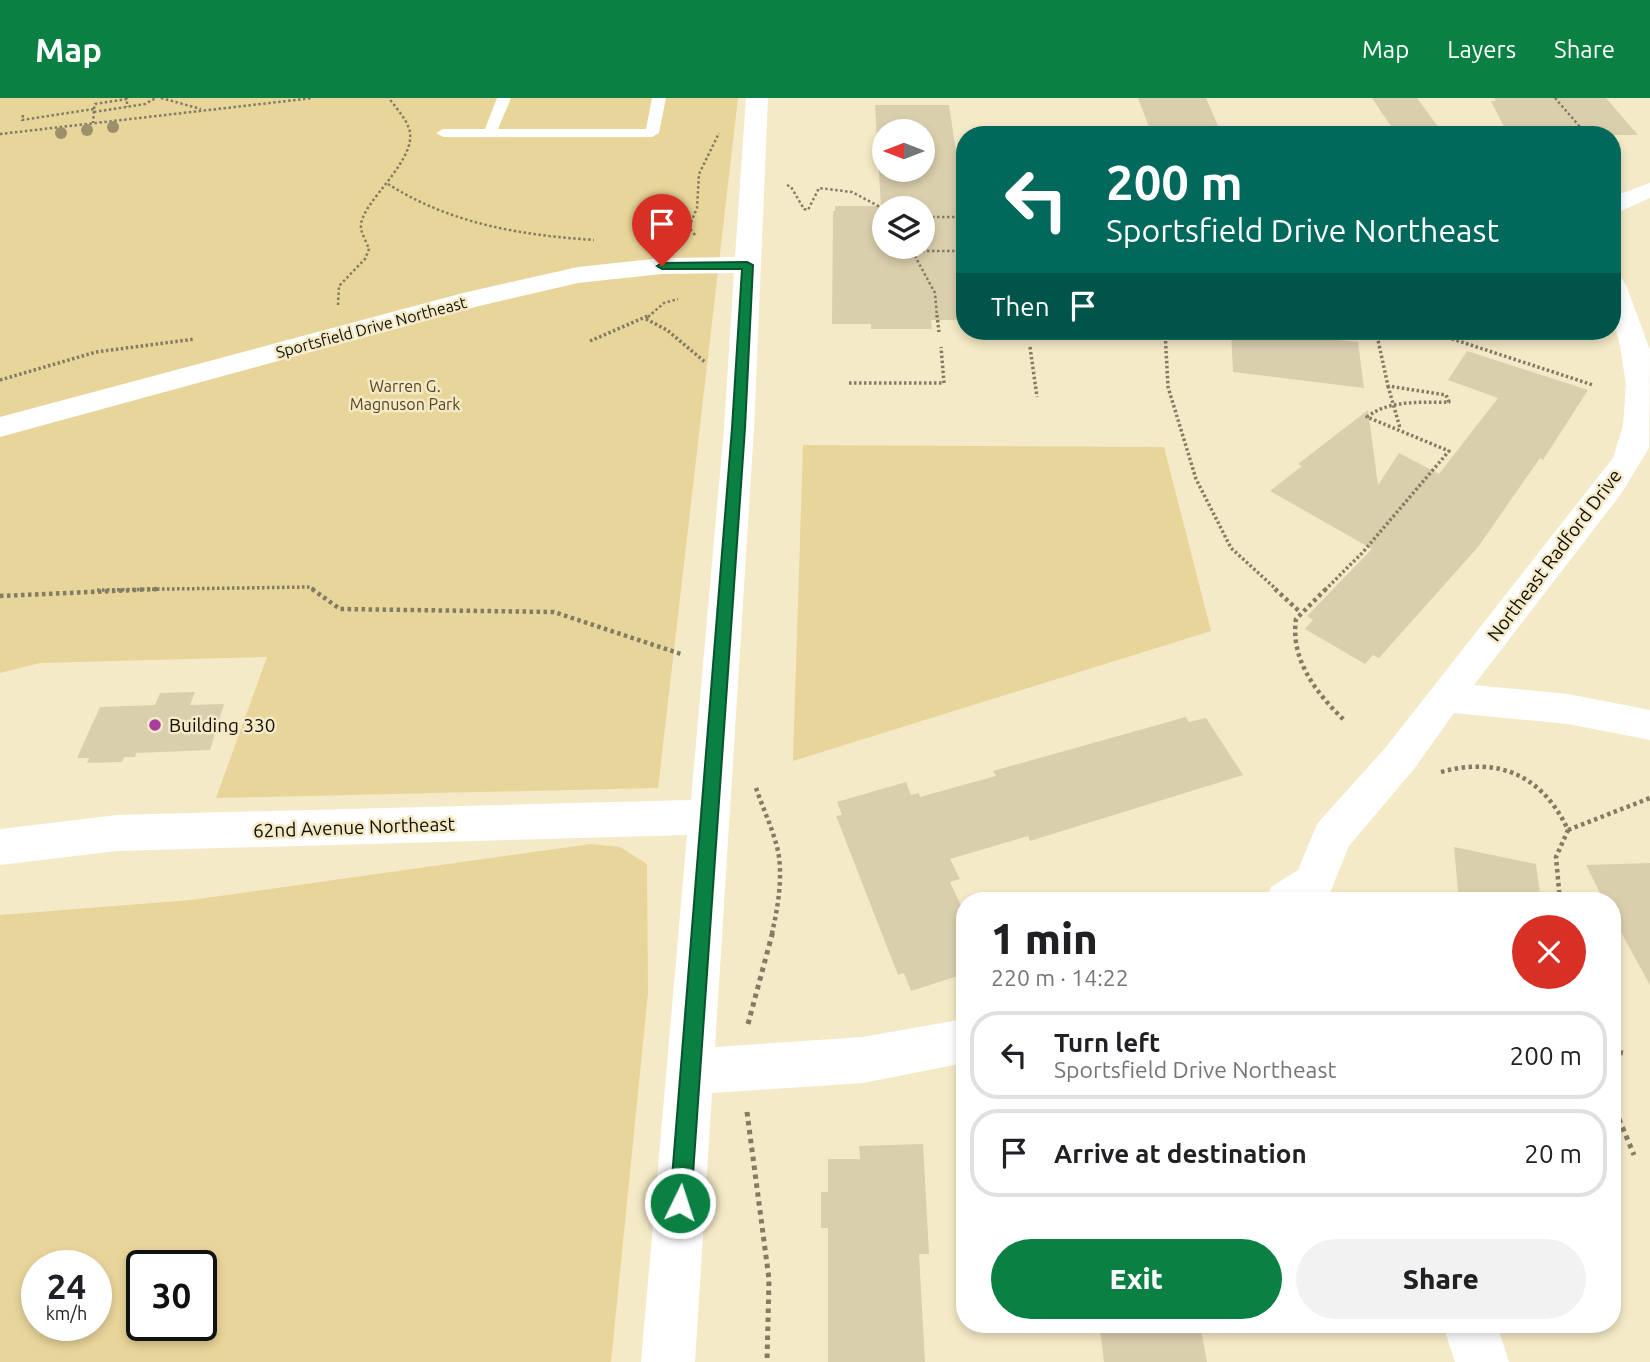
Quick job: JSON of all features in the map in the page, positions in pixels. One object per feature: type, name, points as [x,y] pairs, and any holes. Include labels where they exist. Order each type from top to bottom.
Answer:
[{"type":"street","points":[[668,1362],[739,428],[757,98]]},
{"type":"street","points":[[1621,202],[1650,190]]},
{"type":"street","name":"Sportsfield Drive Northeast","points":[[0,427],[473,299],[579,275],[662,266],[747,265]]},
{"type":"street","name":"Northeast Radford Drive","points":[[1310,892],[1332,836],[1400,758],[1444,696],[1611,485],[1633,449],[1646,405],[1642,359],[1621,304]]},
{"type":"street","points":[[1444,696],[1568,709],[1650,725]]},
{"type":"street","name":"62nd Avenue Northeast","points":[[0,847],[117,833],[710,817]]},
{"type":"street","points":[[690,1071],[770,1068],[885,1057],[956,1043]]},
{"type":"street","points":[[1473,1333],[1482,1362]]},
{"type":"lane","points":[[490,133],[504,98]]},
{"type":"lane","points":[[443,133],[652,133],[659,98]]},
{"type":"path","points":[[23,115],[22,120],[127,107],[159,98],[206,110]]},
{"type":"path","points":[[268,98],[276,102]]},
{"type":"path","points":[[0,134],[313,98]]},
{"type":"path","points":[[337,309],[340,286],[365,259],[369,248],[361,226],[364,214],[388,184],[410,142],[409,127],[389,98]]},
{"type":"path","points":[[1555,98],[1579,126]]},
{"type":"path","points":[[93,123],[95,104],[127,99],[127,107]]},
{"type":"path","points":[[706,240],[693,234],[690,220],[697,208],[699,174],[720,128]]},
{"type":"path","points":[[783,183],[791,187],[804,209],[808,210],[819,188],[852,192],[872,203]]},
{"type":"path","points":[[388,184],[414,201],[461,220],[517,233],[596,240]]},
{"type":"path","points":[[935,217],[956,217]]},
{"type":"path","points":[[935,250],[956,251]]},
{"type":"path","points":[[916,259],[934,293],[939,332]]},
{"type":"path","points":[[590,341],[646,319],[664,303],[686,298]]},
{"type":"path","points":[[646,319],[667,330],[710,366]]},
{"type":"path","points":[[1165,340],[1168,387],[1196,479],[1209,508],[1231,548],[1300,612]]},
{"type":"path","points":[[1378,340],[1400,429]]},
{"type":"path","points":[[1456,340],[1593,385]]},
{"type":"path","points":[[849,383],[944,383],[941,347]]},
{"type":"path","points":[[1030,347],[1037,397]]},
{"type":"path","points":[[1345,721],[1325,702],[1305,668],[1294,639],[1294,627],[1300,612],[1363,552],[1449,451],[1367,417],[1371,412],[1393,406],[1450,402],[1446,394],[1388,386]]},
{"type":"path","points":[[0,596],[120,589],[310,587],[340,609],[554,612],[690,657]]},
{"type":"path","points":[[1435,775],[1462,768],[1493,768],[1518,774],[1536,784],[1549,796],[1558,807],[1568,830]]},
{"type":"path","points":[[744,1036],[762,974],[777,906],[779,858],[756,789],[757,775]]},
{"type":"path","points":[[1559,892],[1556,857],[1568,830],[1650,798]]},
{"type":"path","points":[[745,1102],[769,1279],[767,1362]]},
{"type":"path","points":[[1621,1124],[1634,1155]]},
{"type":"green space","name":"Warren G. Magnuson Park","points":[[0,98],[738,98],[658,788],[216,798],[267,657],[40,663],[0,673]]},
{"type":"green space","points":[[803,445],[1164,447],[1211,631],[793,761]]},
{"type":"green space","points":[[591,844],[620,847],[647,864],[648,993],[611,1362],[0,1362],[0,915],[191,900]]},
{"type":"building","points":[[1138,98],[1206,98],[1218,126],[1149,126]]},
{"type":"building","points":[[1372,98],[1417,98],[1437,126],[1391,126]]},
{"type":"building","points":[[1494,98],[1606,98],[1638,135],[1621,135],[1621,126],[1504,126],[1491,101],[1496,101]]},
{"type":"building","points":[[875,105],[949,105],[956,152],[956,320],[931,320],[932,329],[871,329],[871,324],[832,324],[835,206],[872,206],[872,259],[935,259],[935,196],[880,196],[880,182],[935,182],[935,119],[876,119]]},
{"type":"building","points":[[1231,340],[1358,342],[1364,388],[1233,372]]},
{"type":"building","points":[[1467,351],[1588,390],[1543,460],[1540,458],[1478,547],[1379,658],[1373,655],[1365,664],[1305,629],[1313,620],[1307,616],[1372,549],[1270,491],[1302,466],[1298,464],[1368,410],[1378,485],[1399,453],[1439,474],[1498,398],[1448,380]]},
{"type":"building","name":"Building 330","points":[[195,692],[190,705],[224,704],[210,750],[136,753],[135,757],[124,757],[122,762],[87,763],[89,758],[77,758],[100,707],[155,705],[160,693]]},
{"type":"building","points":[[1186,717],[1189,722],[1206,718],[1243,775],[1030,841],[1028,836],[950,859],[960,879],[950,882],[956,895],[956,977],[911,991],[904,973],[898,975],[836,816],[842,815],[837,802],[906,782],[911,795],[919,793],[920,797],[996,776],[993,771]]},
{"type":"building","points":[[1454,847],[1536,864],[1540,892],[1458,892]]},
{"type":"building","points":[[1650,863],[1650,985],[1621,932],[1621,892],[1600,892],[1586,865]]},
{"type":"building","points":[[923,1144],[929,1254],[919,1254],[925,1362],[828,1362],[828,1228],[821,1228],[821,1192],[828,1192],[828,1159],[860,1159],[859,1146]]},
{"type":"building","points":[[1100,1333],[1202,1333],[1207,1362],[1104,1362]]},
{"type":"place","name":"Building 330","points":[[155,725]]},
{"type":"route","points":[[662,266],[747,265],[739,428],[680,1203]]}]
